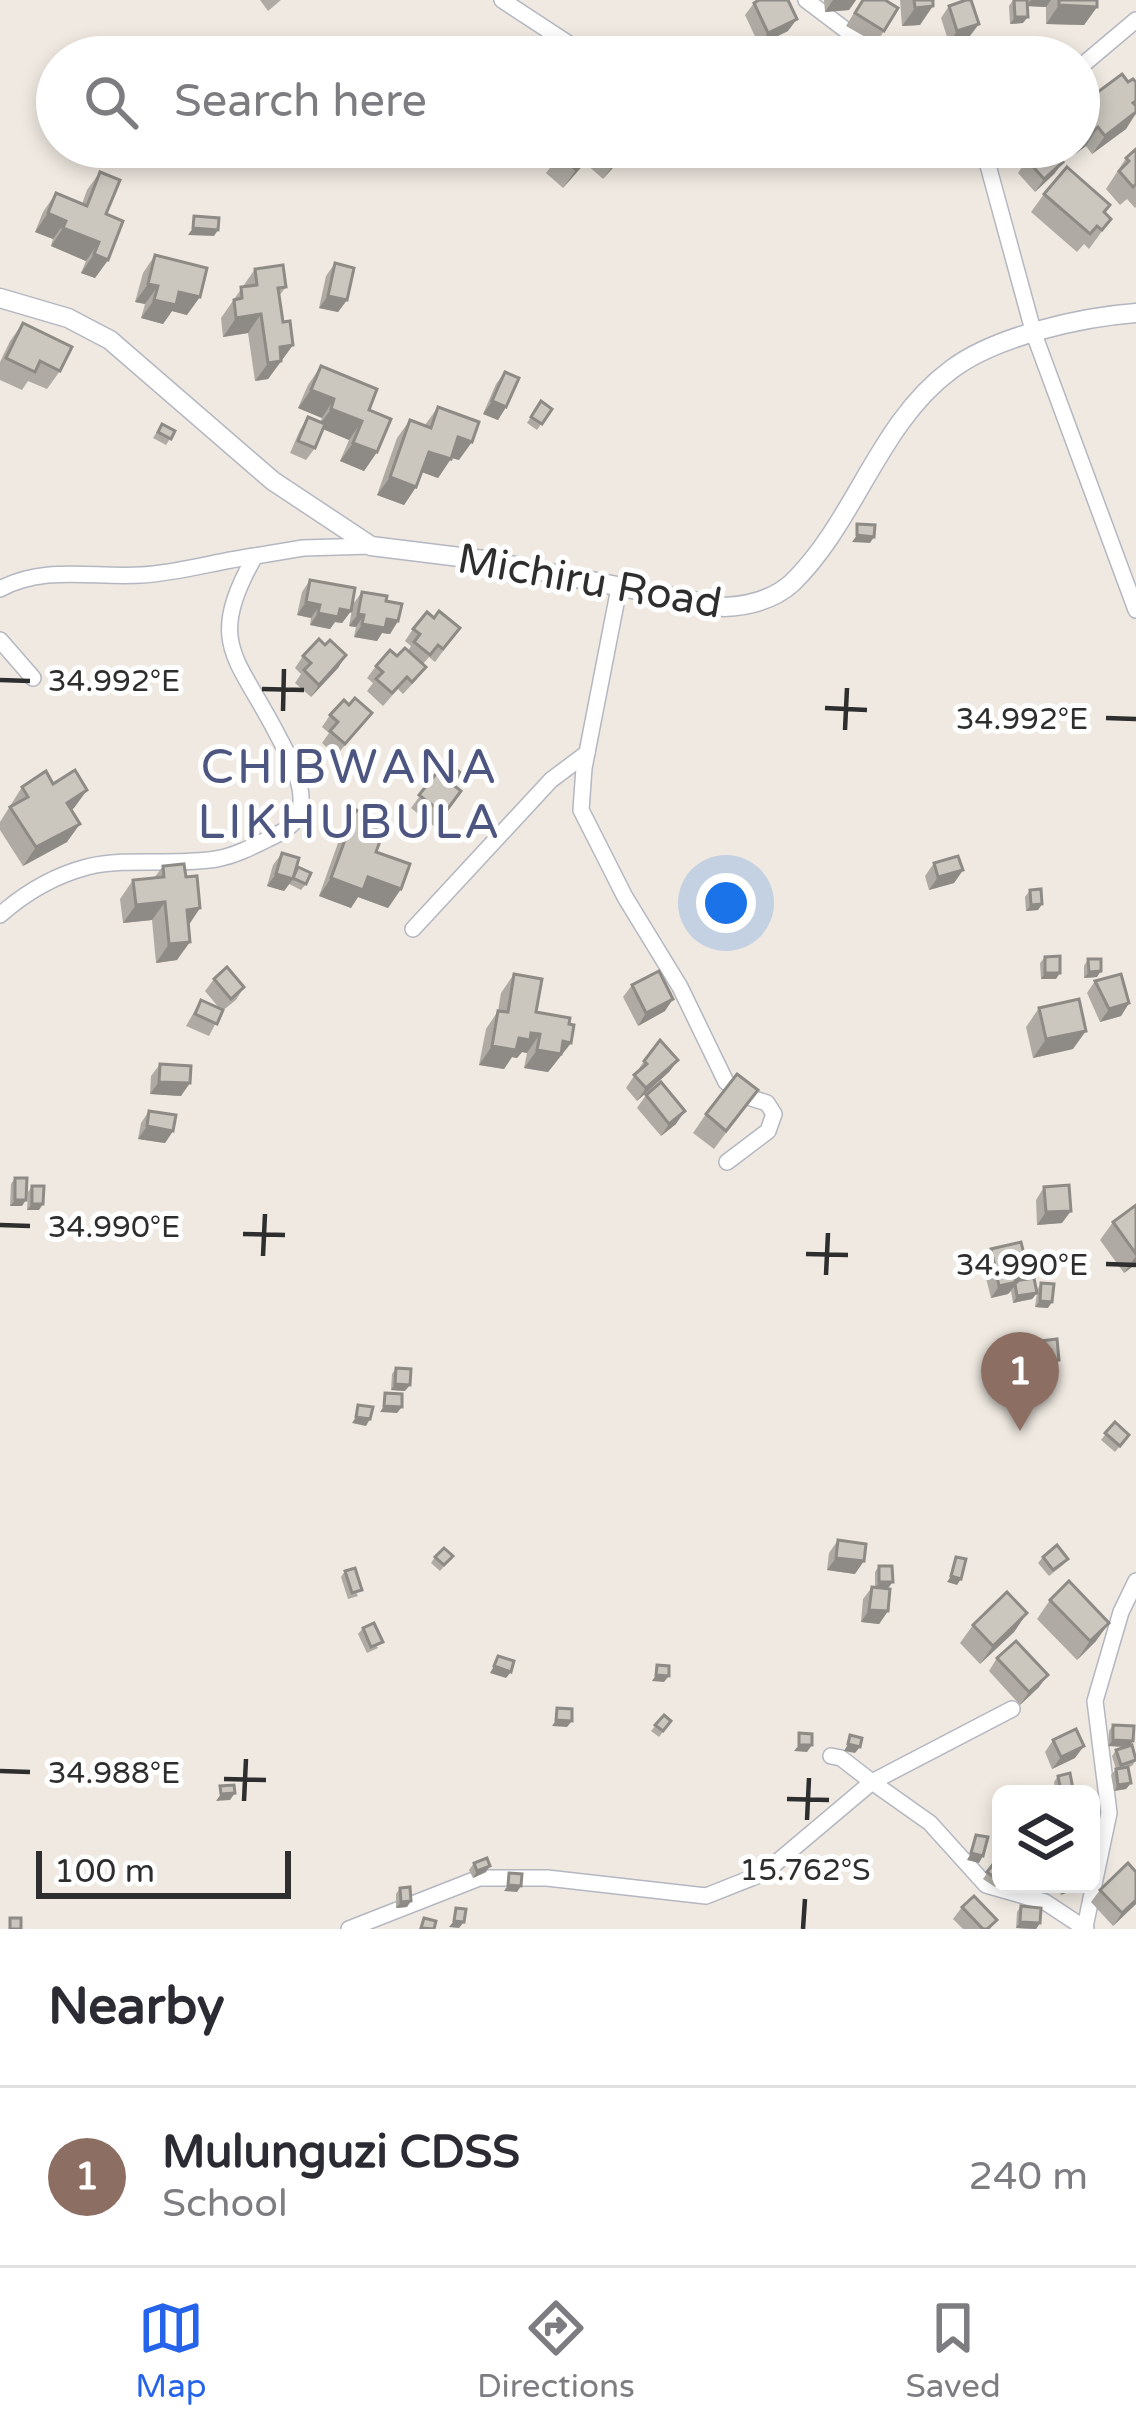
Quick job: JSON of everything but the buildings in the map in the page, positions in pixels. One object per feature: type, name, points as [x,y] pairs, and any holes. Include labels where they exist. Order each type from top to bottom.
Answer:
[{"type":"street","points":[[502,0],[557,36]]},
{"type":"street","points":[[806,0],[856,36]]},
{"type":"street","points":[[1100,50],[1136,20]]},
{"type":"street","points":[[986,168],[1034,334],[1136,610]]},
{"type":"street","name":"Michiru Road","points":[[0,298],[68,318],[110,340],[273,481],[371,546],[484,560],[706,606],[740,606],[772,596],[792,582],[829,535],[900,423],[954,367],[1034,334],[1102,315],[1136,313]]},
{"type":"street","points":[[0,589],[18,579],[57,573],[145,575],[303,548],[371,546]]},
{"type":"street","points":[[0,915],[24,894],[92,866],[217,859],[289,828],[300,812],[300,790],[286,752],[230,651],[236,590],[255,556]]},
{"type":"street","points":[[619,588],[580,810],[680,987],[726,1082],[745,1096],[767,1103],[775,1114],[768,1130],[727,1162]]},
{"type":"street","points":[[0,640],[33,678]]},
{"type":"street","points":[[413,929],[551,780],[587,753]]},
{"type":"street","points":[[831,1756],[930,1823],[986,1885],[1045,1902],[1085,1928],[1109,1813],[1095,1701],[1121,1612],[1136,1581]]},
{"type":"street","points":[[349,1929],[479,1878],[547,1878],[706,1896],[764,1873],[872,1782],[1012,1709]]},
{"type":"place","name":"Mulunguzi CDSS","points":[[1020,1431]]},
{"type":"district","name":"CHIBWANA LIKHUBULA","points":[[350,794]]}]
